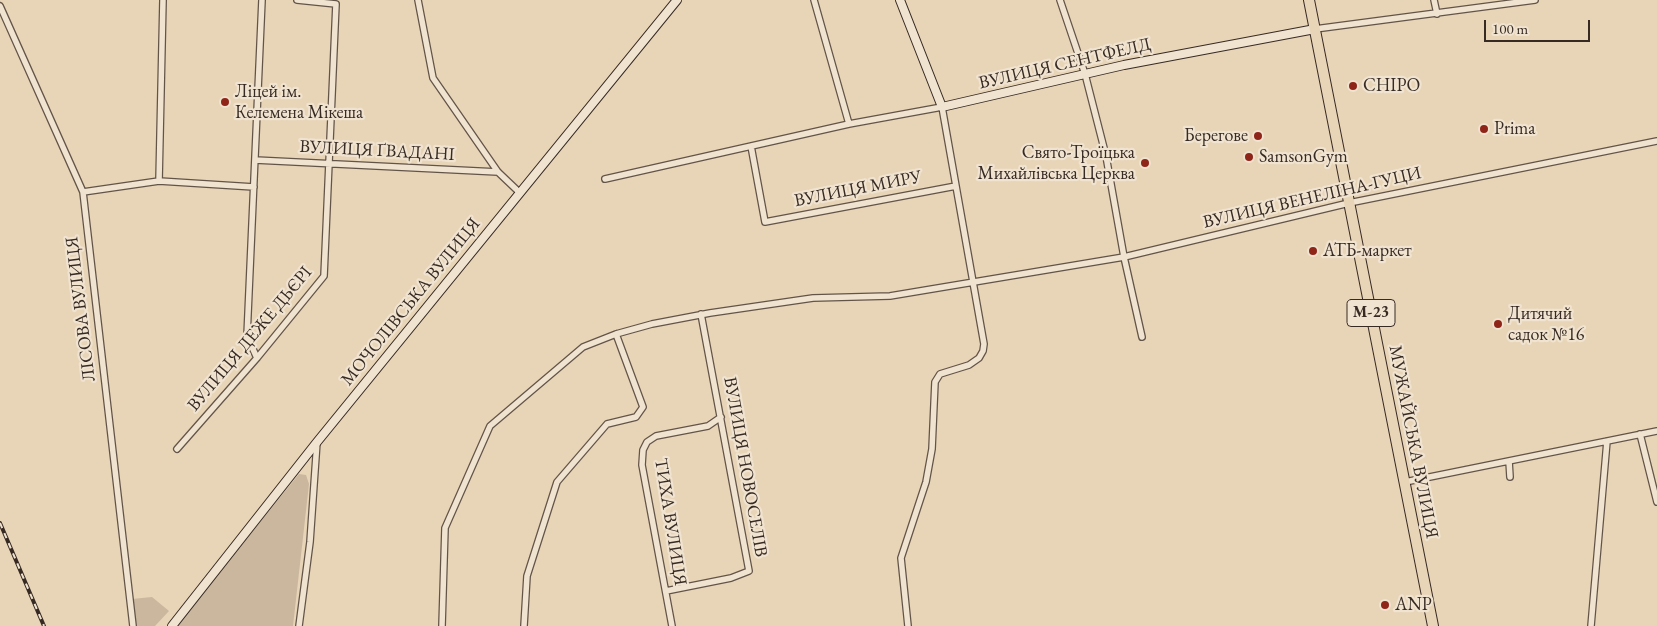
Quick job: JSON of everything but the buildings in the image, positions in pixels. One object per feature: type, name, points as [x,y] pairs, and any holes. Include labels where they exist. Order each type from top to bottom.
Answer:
[{"type":"highway","name":"МУЖАЙСЬКА ВУЛИЦЯ","points":[[1309,0],[1433,626]]},
{"type":"main road","name":"МОЧОЛІВСЬКА ВУЛИЦЯ","points":[[172,626],[317,442],[677,0]]},
{"type":"main road","points":[[900,0],[942,107]]},
{"type":"main road","name":"ВУЛИЦЯ СЕНТФЕЛД","points":[[942,107],[1086,74],[1315,30]]},
{"type":"street","points":[[159,181],[163,0]]},
{"type":"street","points":[[257,358],[247,336],[262,0]]},
{"type":"street","name":"ВУЛИЦЯ ДЕЖЕ ДЬЄРІ","points":[[177,449],[257,358],[324,276],[336,4],[333,2],[296,0]]},
{"type":"street","points":[[418,0],[433,78],[498,172],[519,192]]},
{"type":"street","points":[[814,0],[849,124]]},
{"type":"street","points":[[1060,0],[1086,74],[1106,156],[1124,257],[1142,337]]},
{"type":"street","points":[[1434,0],[1437,14]]},
{"type":"street","name":"ВУЛИЦЯ СЕНТФЕЛД","points":[[1315,30],[1535,0]]},
{"type":"street","name":"ЛІСОВА ВУЛИЦЯ","points":[[0,6],[83,192],[133,626]]},
{"type":"street","points":[[908,626],[901,558],[926,482],[932,449],[935,382],[940,374],[969,364],[978,358],[983,351],[973,281],[942,107]]},
{"type":"street","name":"ВУЛИЦЯ СЕНТФЕЛД","points":[[605,178],[849,124],[942,107]]},
{"type":"street","name":"ВУЛИЦЯ ВЕНЕЛІНА-ГУЦИ","points":[[442,626],[445,528],[490,426],[583,348],[616,334],[702,314],[813,298],[890,296],[1124,257],[1350,203],[1657,140]]},
{"type":"street","name":"ВУЛИЦЯ МИРУ","points":[[751,146],[765,222],[956,186]]},
{"type":"street","name":"ВУЛИЦЯ ҐВАДАНІ","points":[[255,160],[498,172]]},
{"type":"street","points":[[83,192],[159,181],[254,187]]},
{"type":"street","name":"ВУЛИЦЯ НОВОСЕЛІВ","points":[[666,591],[730,578],[749,571],[702,314]]},
{"type":"street","points":[[524,626],[527,576],[557,482],[607,424],[636,416],[642,407],[616,334]]},
{"type":"street","name":"ТИХА ВУЛИЦЯ","points":[[672,626],[642,465],[643,450],[647,442],[656,436],[708,426],[721,417]]},
{"type":"street","points":[[1405,482],[1657,431]]},
{"type":"street","points":[[1640,434],[1657,502]]},
{"type":"street","points":[[1591,626],[1607,441]]},
{"type":"street","points":[[299,626],[310,542],[317,442]]},
{"type":"street","points":[[1509,461],[1510,476]]},
{"type":"shaded area","points":[[299,474],[306,475],[309,484],[293,626],[176,626]]},
{"type":"shaded area","points":[[152,597],[169,611],[155,626],[135,626],[132,599]]},
{"type":"railway","points":[[0,523],[44,626]]},
{"type":"place","name":"CHIPO","points":[[1353,86]]},
{"type":"place","name":"Ліцей ім. Келемена Мікеша","points":[[225,102]]},
{"type":"place","name":"Prima","points":[[1484,129]]},
{"type":"place","name":"Берегове","points":[[1258,136]]},
{"type":"place","name":"SamsonGym","points":[[1249,157]]},
{"type":"place","name":"Свято-Троїцька Михайлівська Церква","points":[[1145,163]]},
{"type":"place","name":"АТБ-маркет","points":[[1313,251]]},
{"type":"place","name":"Дитячий садок №16","points":[[1498,324]]},
{"type":"place","name":"ANP","points":[[1385,605]]}]
